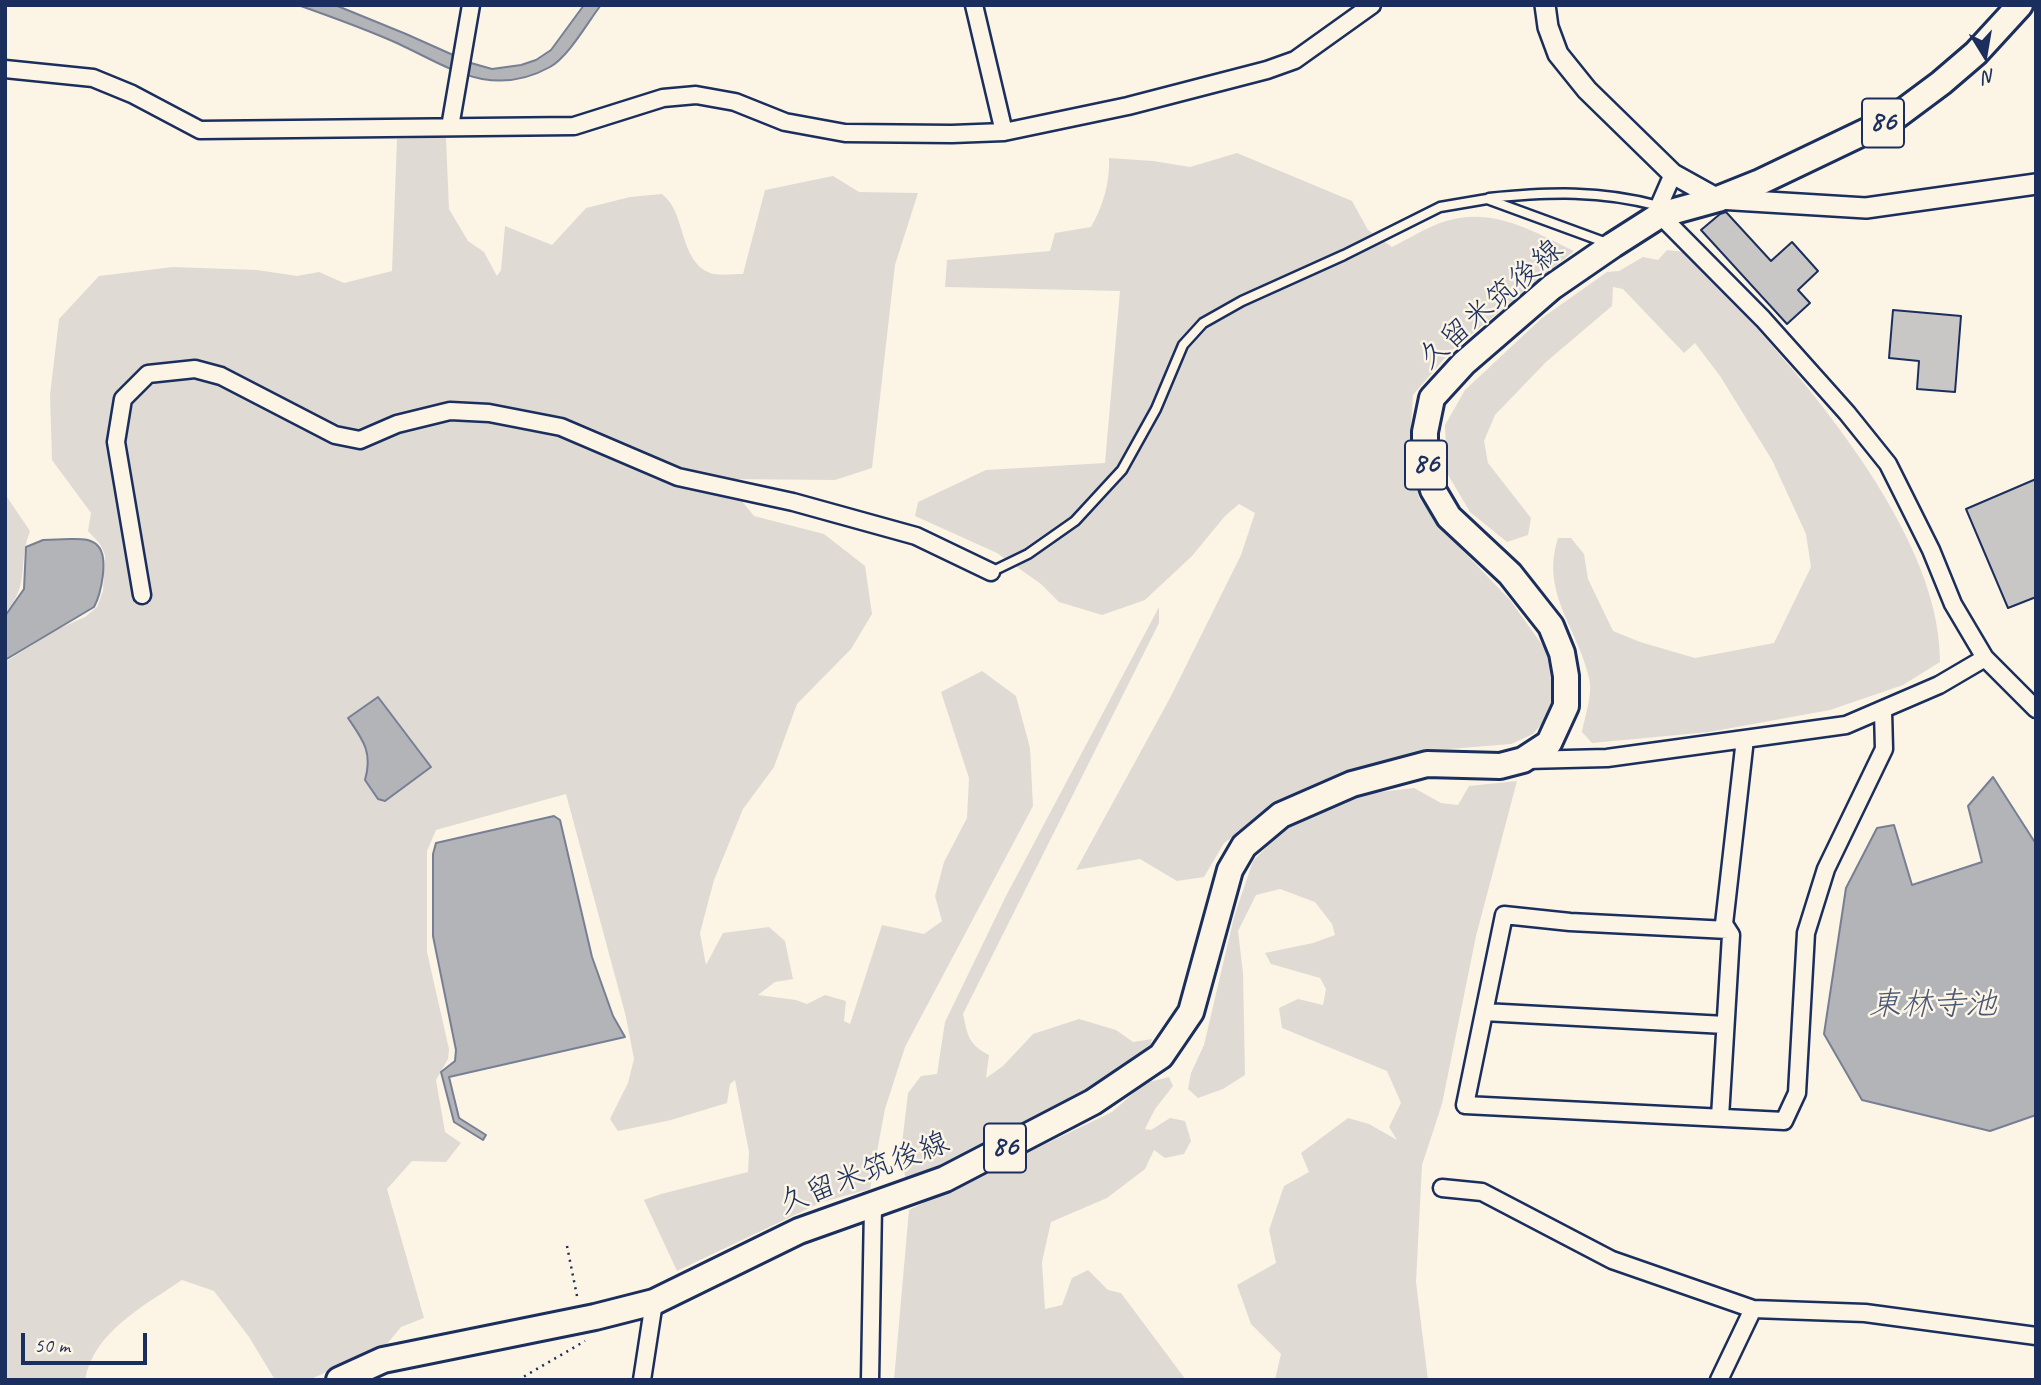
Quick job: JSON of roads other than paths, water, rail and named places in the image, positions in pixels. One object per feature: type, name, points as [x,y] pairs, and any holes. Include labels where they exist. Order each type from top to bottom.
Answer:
[{"type":"main road","name":"久留米筑後線","points":[[338,1380],[383,1360],[653,1302],[799,1231],[945,1179],[1081,1108],[1161,1056],[1191,1012],[1230,870],[1244,846],[1281,815],[1352,784],[1427,764],[1500,766],[1523,760],[1549,743],[1566,706],[1566,676],[1562,653],[1551,626],[1510,574],[1449,517],[1433,490],[1425,462],[1425,432],[1432,398],[1464,363],[1552,287],[1660,210],[1718,199],[1758,183],[1894,118],[1976,53],[2020,5]]},
{"type":"street","points":[[450,127],[471,5]]},
{"type":"street","points":[[974,5],[1004,132]]},
{"type":"street","points":[[5,69],[93,78],[132,94],[200,130],[574,126],[663,98],[696,95],[735,102],[785,122],[845,133],[1004,132],[1128,106],[1267,70],[1295,60],[1372,5]]},
{"type":"street","points":[[1545,5],[1548,27],[1558,54],[1587,90],[1674,174],[1718,199],[1866,208],[2036,184]]},
{"type":"street","points":[[1674,174],[1660,210],[1763,319],[1847,413],[1888,464],[1953,604],[1985,658],[2036,709]]},
{"type":"street","points":[[142,595],[116,442],[123,399],[148,374],[195,369],[221,376],[335,435],[360,440],[397,424],[450,411],[489,413],[561,427],[678,477],[793,502],[916,536],[991,572]]},
{"type":"street","points":[[1523,760],[1607,758],[1846,725],[1938,685],[1985,658]]},
{"type":"street","points":[[1728,930],[1570,922],[1504,915],[1465,1105],[1784,1121],[1797,1093],[1805,933],[1826,869],[1884,749],[1883,711]]},
{"type":"street","points":[[1720,1117],[1731,934],[1724,924],[1745,739]]},
{"type":"street","points":[[1484,1012],[1726,1025]]},
{"type":"street","points":[[1442,1188],[1482,1192],[1612,1260],[1752,1309],[1865,1313],[2036,1336]]},
{"type":"street","points":[[870,1380],[873,1206]]},
{"type":"street","points":[[642,1380],[653,1302]]},
{"type":"street","points":[[1719,1380],[1752,1309]]},
{"type":"lane","points":[[991,572],[1028,554],[1075,521],[1122,470],[1156,409],[1183,345],[1203,323],[1242,301],[1344,255],[1440,207],[1487,198],[1543,192],[1625,197],[1660,210]]},
{"type":"lane","points":[[1487,198],[1613,245]]},
{"type":"water","points":[[298,5],[335,5],[471,63],[492,69],[536,60],[551,50],[584,5],[601,5],[571,47],[550,67],[529,76],[490,80],[454,70],[374,33]]},
{"type":"water","points":[[70,539],[92,542],[101,552],[103,576],[94,607],[5,660],[5,616],[24,589],[26,547],[43,540]]},
{"type":"water","points":[[378,697],[431,767],[385,801],[378,799],[365,780],[367,754],[362,740],[348,718]]},
{"type":"water","name":"東林寺池","points":[[1993,777],[2036,844],[2036,1115],[1990,1131],[1862,1100],[1824,1034],[1846,888],[1877,828],[1894,825],[1912,885],[1982,862],[1968,806]]},
{"type":"water","points":[[554,816],[560,820],[592,957],[613,1016],[625,1037],[449,1077],[459,1118],[486,1135],[483,1140],[454,1122],[441,1072],[455,1061],[456,1050],[433,936],[433,854],[436,843]]}]
